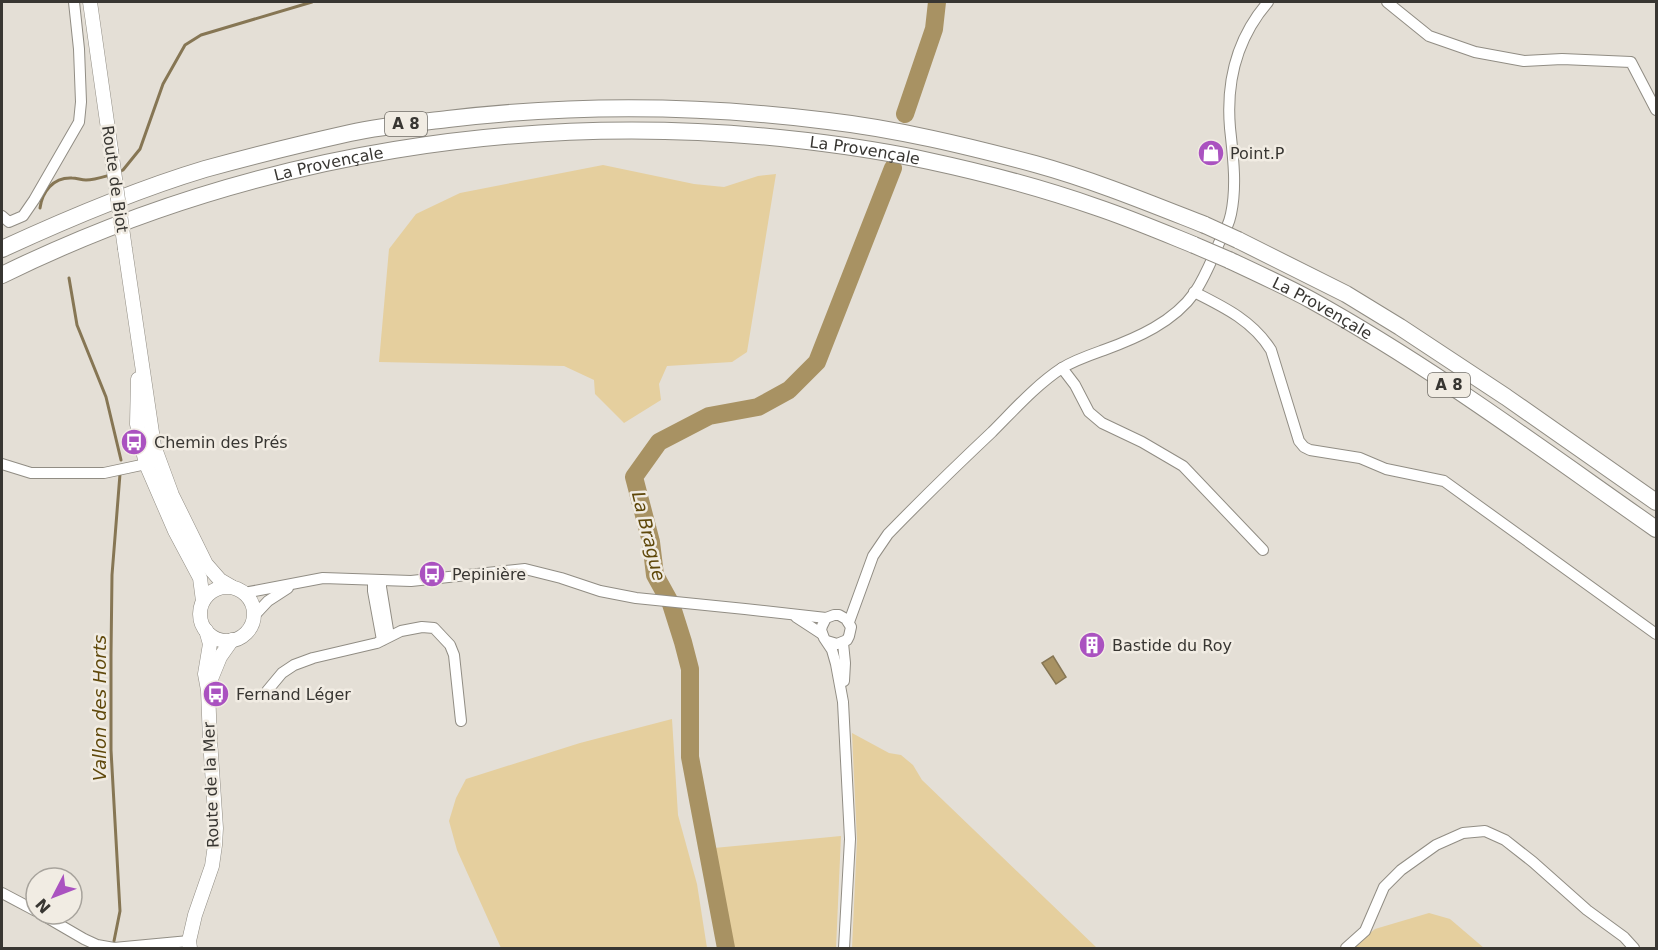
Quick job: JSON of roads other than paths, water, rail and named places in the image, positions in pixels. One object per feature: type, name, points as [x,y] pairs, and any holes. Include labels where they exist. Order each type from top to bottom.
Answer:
[{"type":"highway","name":"La Provençale","points":[[2,249],[88,210],[204,170],[351,133],[409,123],[490,114],[632,107],[754,113],[830,121],[931,139],[1037,164],[1140,200],[1238,240],[1346,294],[1400,327],[1487,384],[1656,502]]},
{"type":"highway","name":"La Provençale","points":[[2,275],[68,245],[177,203],[297,169],[419,146],[537,133],[636,130],[712,132],[771,137],[880,151],[1000,178],[1096,207],[1229,260],[1310,299],[1407,357],[1656,529]]},
{"type":"main road","name":"Route de Biot","points":[[90,2],[154,446],[152,462],[175,531],[200,578],[203,601]]},
{"type":"main road","name":"Route de Biot","points":[[152,462],[172,495],[206,564],[220,580],[238,590]]},
{"type":"main road","points":[[223,587],[238,590],[250,600],[253,608],[251,625],[240,637],[232,640],[218,639],[202,624],[200,616],[203,601],[208,594],[223,587]]},
{"type":"main road","name":"Route de la Mer","points":[[189,945],[195,915],[212,866],[216,828],[208,690],[205,674],[210,644],[206,630]]},
{"type":"main road","points":[[208,690],[220,657],[232,640]]},
{"type":"street","points":[[2,216],[9,222],[22,216],[34,200],[79,122],[81,102],[74,2]]},
{"type":"street","points":[[849,622],[873,556],[888,534],[1021,403],[1062,368],[1142,334],[1175,312],[1194,292],[1207,271],[1232,213],[1234,168],[1229,95],[1241,43],[1250,25],[1268,2]]},
{"type":"street","points":[[1387,2],[1429,36],[1475,52],[1524,61],[1562,59],[1630,62],[1656,110]]},
{"type":"street","points":[[1194,292],[1225,308],[1263,336],[1271,350],[1299,441],[1304,447],[1360,458],[1386,469],[1444,481],[1656,634]]},
{"type":"street","points":[[1062,368],[1075,385],[1089,412],[1102,423],[1142,442],[1183,466],[1263,550]]},
{"type":"street","points":[[2,464],[31,473],[104,472],[152,462]]},
{"type":"street","points":[[238,590],[293,585],[323,578],[411,581],[525,569],[600,591],[636,598],[826,618],[844,612],[862,587]]},
{"type":"street","points":[[377,580],[385,638]]},
{"type":"street","points":[[253,617],[268,601],[293,585]]},
{"type":"street","points":[[790,614],[801,619],[824,638],[837,644],[843,643],[849,636],[851,627],[846,619],[839,615]]},
{"type":"street","points":[[826,618],[822,626],[824,638],[832,650],[843,702]]},
{"type":"street","points":[[267,691],[282,673],[294,665],[377,643],[401,631],[422,627],[434,628],[450,645],[454,655],[461,721]]},
{"type":"street","points":[[843,643],[845,663],[843,702],[850,840],[844,948]]},
{"type":"street","points":[[1346,948],[1365,931],[1384,887],[1401,870],[1436,845],[1463,833],[1485,831],[1505,840],[1587,910],[1624,937],[1634,948]]},
{"type":"street","points":[[2,893],[24,905]]},
{"type":"street","points":[[62,926],[97,945],[114,948],[189,945]]},
{"type":"waterway","name":"Vallon des Horts","points":[[119,172],[140,149],[163,84],[185,45],[201,35],[312,2]]},
{"type":"waterway","name":"La Brague","points":[[905,114],[934,29],[937,2]]},
{"type":"waterway","name":"La Brague","points":[[726,948],[690,757],[690,669],[671,604],[655,575],[651,542],[634,477],[659,442],[709,416],[758,407],[789,390],[817,362],[893,168]]},
{"type":"waterway","name":"Vallon des Horts","points":[[40,208],[46,191],[59,180],[65,178],[89,180],[110,175]]},
{"type":"waterway","name":"Vallon des Horts","points":[[69,278],[77,325],[106,397],[121,460]]},
{"type":"waterway","name":"Vallon des Horts","points":[[114,941],[120,911],[111,750],[112,575],[120,474]]},
{"type":"place","name":"Point.P","points":[[1211,153]]},
{"type":"place","name":"Chemin des Prés","points":[[134,442]]},
{"type":"place","name":"Pepinière","points":[[432,574]]},
{"type":"place","name":"Bastide du Roy","points":[[1092,645]]},
{"type":"place","name":"Fernand Léger","points":[[216,694]]}]
